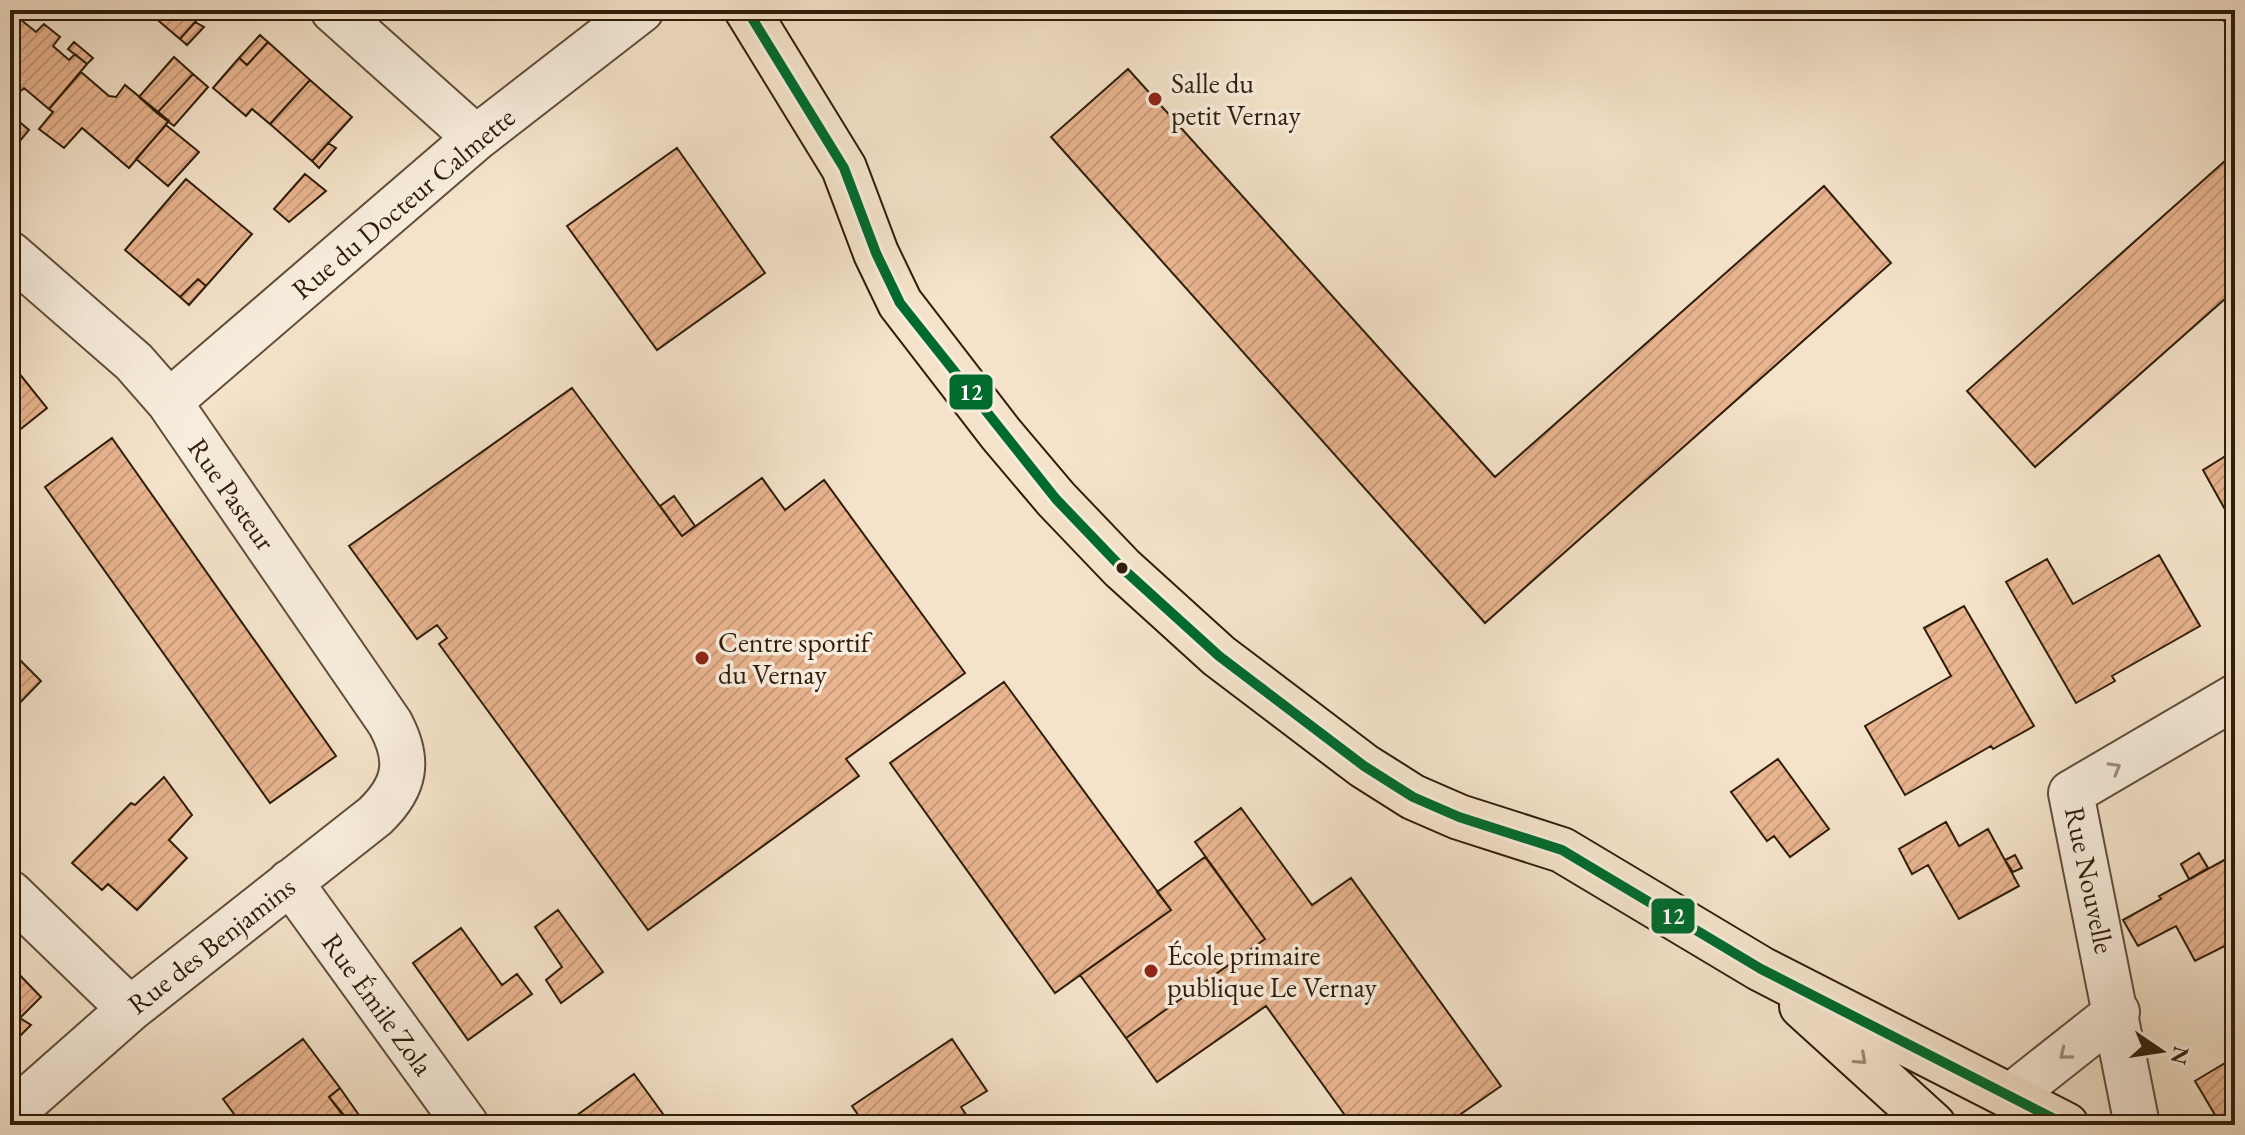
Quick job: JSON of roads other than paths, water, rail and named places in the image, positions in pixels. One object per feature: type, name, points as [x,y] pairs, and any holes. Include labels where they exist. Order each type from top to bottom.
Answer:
[{"type":"main road","points":[[747,10],[844,168],[876,253],[900,303],[1001,434],[1056,499],[1122,568],[1219,656],[1364,766],[1413,797],[1459,817],[1562,850],[1761,969],[2066,1125]]},
{"type":"main road","points":[[1761,969],[1933,1125]]},
{"type":"street","points":[[333,10],[476,138]]},
{"type":"street","name":"Rue du Docteur Calmette","points":[[169,402],[476,138],[641,10]]},
{"type":"street","name":"Rue Pasteur","points":[[10,254],[134,362],[169,402],[390,723],[399,740],[404,771]]},
{"type":"street","name":"Rue Nouvelle","points":[[2137,1125],[2117,1012],[2071,793],[2235,697]]},
{"type":"street","name":"Rue des Benjamins","points":[[10,1115],[130,1009],[383,808],[399,788],[404,771]]},
{"type":"street","name":"Rue Émile Zola","points":[[290,882],[466,1125]]},
{"type":"street","points":[[10,893],[130,1009]]},
{"type":"street","points":[[2012,1095],[2117,1012]]},
{"type":"place","name":"Salle du petit Vernay","points":[[1155,99]]},
{"type":"place","name":"Centre sportif du Vernay","points":[[702,658]]},
{"type":"place","name":"École primaire publique Le Vernay","points":[[1151,971]]}]
